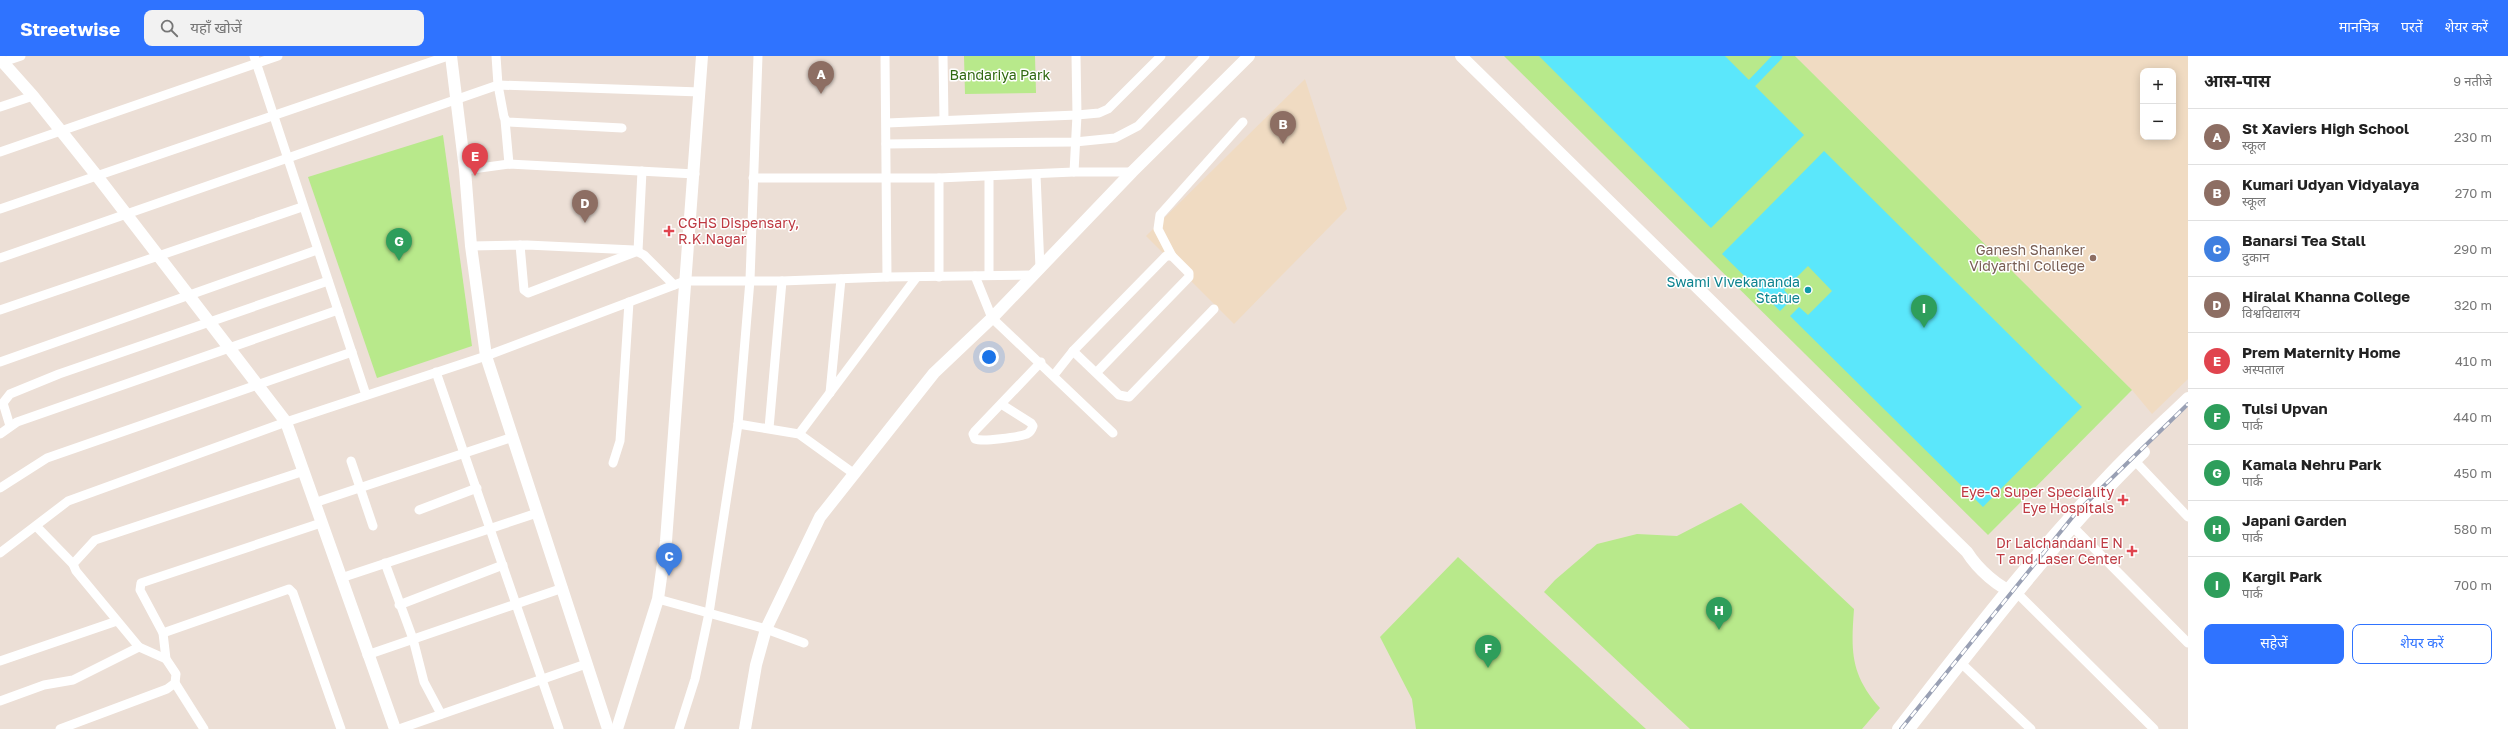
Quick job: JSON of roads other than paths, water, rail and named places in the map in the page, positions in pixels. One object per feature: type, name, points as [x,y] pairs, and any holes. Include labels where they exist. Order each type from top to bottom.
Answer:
[{"type":"street","points":[[1,60],[21,56]]},
{"type":"street","points":[[0,152],[255,60],[278,56]]},
{"type":"street","points":[[0,209],[448,56]]},
{"type":"street","points":[[451,56],[465,170],[471,246],[486,356],[608,729]]},
{"type":"street","points":[[496,56],[498,85],[505,120],[509,164]]},
{"type":"street","points":[[617,729],[658,599],[666,541],[680,283],[695,174],[702,56]]},
{"type":"street","points":[[679,729],[694,679],[709,613],[738,424],[750,280],[758,56]]},
{"type":"street","points":[[885,56],[887,123],[885,177],[887,277]]},
{"type":"street","points":[[943,56],[944,120]]},
{"type":"street","points":[[1074,172],[1077,115],[1076,56]]},
{"type":"street","points":[[887,123],[1100,113],[1108,109],[1161,56]]},
{"type":"street","points":[[886,144],[1075,142],[1105,140],[1132,130],[1205,56]]},
{"type":"street","points":[[745,729],[756,665],[766,629],[820,517],[853,473],[934,373],[992,318],[1132,172],[1249,56]]},
{"type":"street","points":[[1460,56],[1967,552],[1976,556],[2012,590],[2154,729]]},
{"type":"street","points":[[1,60],[33,96],[97,176],[286,422],[367,655],[395,729]]},
{"type":"street","points":[[255,60],[286,159],[366,395]]},
{"type":"street","points":[[0,258],[498,85],[700,92]]},
{"type":"street","points":[[0,107],[33,96]]},
{"type":"street","points":[[505,120],[512,123],[622,128]]},
{"type":"street","points":[[1096,373],[1186,282],[1189,273],[1172,256],[1158,228],[1160,215],[1243,122]]},
{"type":"street","points":[[465,170],[509,164],[695,174]]},
{"type":"street","points":[[638,252],[642,171]]},
{"type":"street","points":[[754,178],[939,178],[1036,175],[1074,172],[1132,172]]},
{"type":"street","points":[[1036,175],[1036,272]]},
{"type":"street","points":[[989,177],[989,275]]},
{"type":"street","points":[[939,178],[939,277]]},
{"type":"street","points":[[0,310],[302,207]]},
{"type":"street","points":[[471,246],[520,245],[627,248],[638,252],[680,283]]},
{"type":"street","points":[[520,245],[524,290],[528,293],[638,252]]},
{"type":"street","points":[[0,362],[317,250]]},
{"type":"street","points":[[1054,375],[1073,351],[1161,261],[1166,256],[1172,256]]},
{"type":"street","points":[[0,553],[68,501],[286,422],[486,356],[680,283],[887,277],[916,278],[1036,272]]},
{"type":"street","points":[[975,276],[992,318],[1041,362],[1113,433]]},
{"type":"street","points":[[830,394],[841,278]]},
{"type":"street","points":[[799,434],[916,278]]},
{"type":"street","points":[[769,428],[782,281]]},
{"type":"street","points":[[10,426],[3,403],[10,394],[208,322],[328,282]]},
{"type":"street","points":[[613,463],[620,442],[629,302]]},
{"type":"street","points":[[1073,351],[1119,395],[1129,397],[1214,309]]},
{"type":"street","points":[[0,434],[10,426],[228,347],[338,310]]},
{"type":"street","points":[[0,488],[47,458],[352,352]]},
{"type":"street","points":[[1001,404],[1031,423],[1033,426],[1031,430],[1027,434],[1003,438],[975,438],[975,431],[1041,362]]},
{"type":"street","points":[[436,372],[504,565],[541,680],[560,729]]},
{"type":"street","points":[[1898,729],[2108,475],[2188,398]]},
{"type":"street","points":[[1909,729],[1961,663],[2012,590],[2135,461],[2188,409]]},
{"type":"street","points":[[738,424],[799,434],[853,473]]},
{"type":"street","points":[[314,503],[513,437]]},
{"type":"street","points":[[351,461],[367,515],[373,526]]},
{"type":"street","points":[[2135,461],[2188,517]]},
{"type":"street","points":[[73,564],[96,540],[304,471]]},
{"type":"street","points":[[419,510],[477,488]]},
{"type":"street","points":[[341,578],[537,513]]},
{"type":"street","points":[[204,729],[175,683],[176,674],[166,659],[164,633],[140,590],[141,583],[322,523]]},
{"type":"street","points":[[36,526],[73,564],[76,572],[139,647],[166,659]]},
{"type":"street","points":[[2073,527],[2188,642]]},
{"type":"street","points":[[386,563],[399,605],[413,640],[424,682],[441,714]]},
{"type":"street","points":[[399,605],[504,565]]},
{"type":"street","points":[[367,655],[517,605],[563,588]]},
{"type":"street","points":[[164,633],[289,589],[293,593],[341,729]]},
{"type":"street","points":[[658,599],[766,629],[804,643]]},
{"type":"street","points":[[0,661],[117,621]]},
{"type":"street","points":[[0,701],[44,685],[73,680],[139,647]]},
{"type":"street","points":[[1961,663],[2031,729]]},
{"type":"street","points":[[399,729],[586,664]]},
{"type":"street","points":[[61,729],[167,690],[175,683]]},
{"type":"water","points":[[1539,56],[1725,56],[1804,135],[1711,228]]},
{"type":"water","points":[[1824,151],[2082,407],[1983,507],[1790,316],[1799,307],[1808,315],[1832,291],[1808,266],[1784,290],[1792,299],[1780,311],[1722,254]]},
{"type":"waterway","points":[[1752,83],[1778,56]]},
{"type":"railway","points":[[1901,729],[2075,514],[2188,404]]},
{"type":"place","name":"St Xaviers High School","points":[[821,94]]},
{"type":"place","name":"Kumari Udyan Vidyalaya","points":[[1283,144]]},
{"type":"place","name":"Prem Maternity Home","points":[[475,176]]},
{"type":"place","name":"Hiralal Khanna College","points":[[585,223]]},
{"type":"place","name":"CGHS Dispensary, R.K.Nagar","points":[[669,231]]},
{"type":"place","name":"Ganesh Shanker Vidyarthi College","points":[[2093,258]]},
{"type":"place","name":"Kamala Nehru Park","points":[[399,261]]},
{"type":"place","name":"Swami Vivekananda Statue","points":[[1808,290]]},
{"type":"place","name":"Kargil Park","points":[[1924,328]]},
{"type":"place","name":"Eye-Q Super Speciality Eye Hospitals","points":[[2123,500]]},
{"type":"place","name":"Dr Lalchandani E N T and Laser Center","points":[[2132,551]]},
{"type":"place","name":"Banarsi Tea Stall","points":[[669,576]]},
{"type":"place","name":"Japani Garden","points":[[1719,630]]},
{"type":"place","name":"Tulsi Upvan","points":[[1488,668]]},
{"type":"park label","name":"Bandariya Park","points":[[1000,75]]}]
